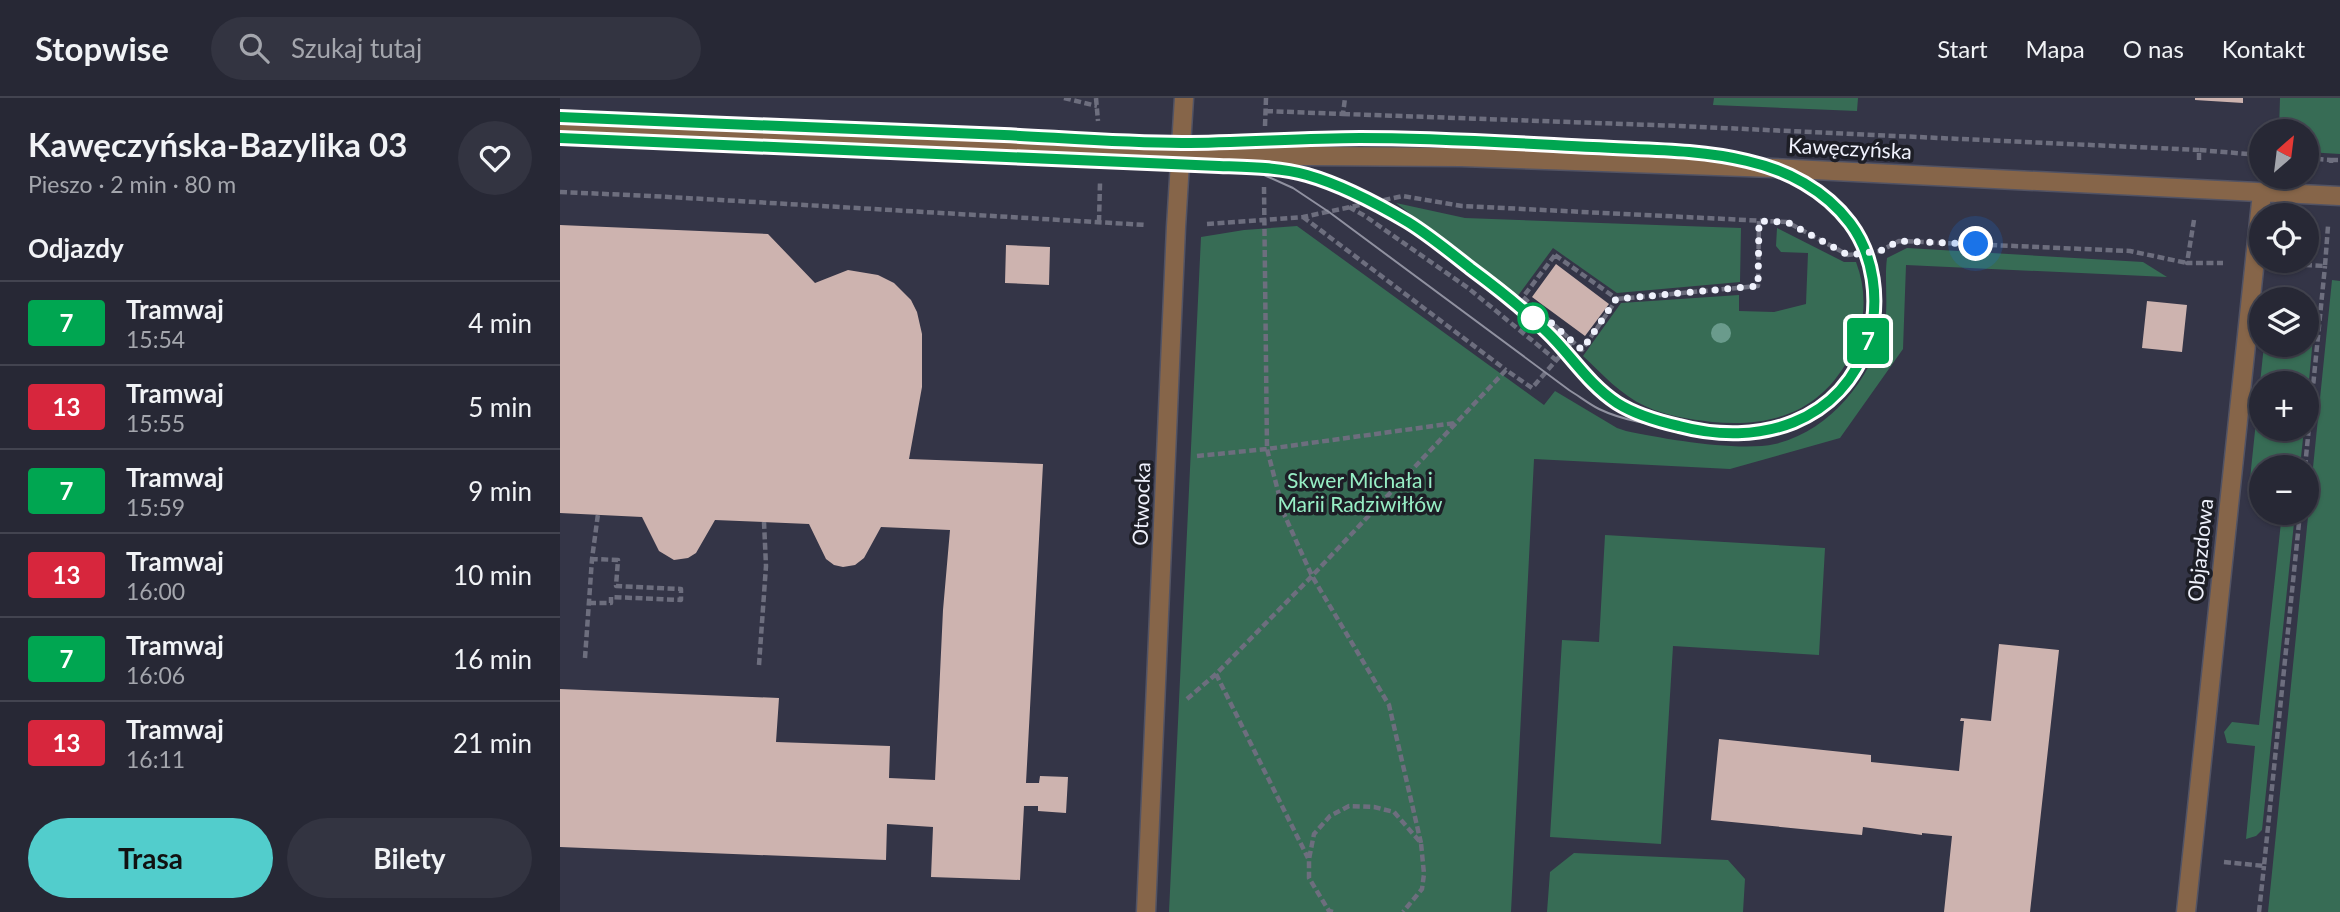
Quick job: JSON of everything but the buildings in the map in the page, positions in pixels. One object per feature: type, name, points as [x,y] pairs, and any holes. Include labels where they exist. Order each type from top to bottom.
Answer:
[{"type":"street","name":"Otwocka","points":[[1146,912],[1179,155],[1184,98]]},
{"type":"street","name":"Kawęczyńska","points":[[560,129],[1179,155],[1461,157],[1773,168],[2340,196]]},
{"type":"street","name":"Objazdowa","points":[[2186,912],[2262,193]]},
{"type":"path","points":[[1064,98],[1097,106]]},
{"type":"path","points":[[1266,98],[1263,219],[1267,449],[1284,514],[1312,576],[1389,705],[1421,843],[1424,874],[1422,890],[1403,912]]},
{"type":"path","points":[[1343,114],[1345,98]]},
{"type":"path","points":[[1266,111],[1694,126],[2199,150]]},
{"type":"path","points":[[2331,160],[2340,160]]},
{"type":"path","points":[[560,192],[1176,228],[1303,217],[1403,195],[1462,206],[1787,222],[1848,255],[1880,251],[1899,241],[2130,251],[2187,262]]},
{"type":"path","points":[[1349,207],[1468,288],[1556,360]]},
{"type":"path","points":[[1303,217],[1532,388],[1573,341]]},
{"type":"path","points":[[1616,299],[1582,350],[1523,297],[1555,255],[1616,299],[1758,286],[1759,221]]},
{"type":"path","points":[[2306,455],[2325,267]]},
{"type":"path","points":[[1155,726],[1216,674],[1506,370]]},
{"type":"path","points":[[1166,459],[1267,449],[1456,423]]},
{"type":"path","points":[[585,659],[598,514]]},
{"type":"path","points":[[759,665],[766,566],[764,522]]},
{"type":"path","points":[[589,603],[611,603],[611,597],[681,600],[681,590],[616,586],[618,560],[592,559]]},
{"type":"path","points":[[1216,674],[1309,859]]},
{"type":"path","points":[[1333,912],[1329,911],[1309,878],[1309,859],[1314,834],[1330,816],[1349,806],[1374,807],[1394,812],[1421,843]]},
{"type":"path","points":[[2259,912],[2264,866]]},
{"type":"green space","points":[[1714,98],[1858,98],[1857,111],[1713,105]]},
{"type":"green space","points":[[2280,98],[2340,98],[2340,154],[2319,153],[2319,119],[2279,119]]},
{"type":"green space","points":[[1396,203],[1465,218],[1741,228],[1740,282],[1617,293],[1553,248],[1517,297]]},
{"type":"green space","name":"Skwer Michała i Marii Radziwiłłów","points":[[1297,226],[1544,405],[1555,391],[1626,431],[1722,446],[1760,446],[1795,437],[1813,428],[1845,401],[1869,366],[1884,328],[1887,258],[1907,248],[2143,262],[2167,277],[1906,265],[1903,349],[1840,438],[1730,469],[1534,459],[1511,912],[1169,912],[1201,237]]},
{"type":"green space","points":[[1777,228],[1844,262],[1856,262],[1860,273],[1863,317],[1853,350],[1841,371],[1813,401],[1796,411],[1757,422],[1712,422],[1678,417],[1653,409],[1628,396],[1583,356],[1621,303],[1739,295],[1739,311],[1774,312],[1806,304],[1808,253],[1781,252],[1776,246]]},
{"type":"green space","points":[[2332,280],[2340,281],[2340,912],[2268,912],[2307,525],[2319,525],[2319,455],[2314,455],[2316,441],[2319,441],[2319,408]]},
{"type":"green space","points":[[2263,357],[2311,357],[2310,371],[2261,371]]},
{"type":"green space","points":[[2254,441],[2303,441],[2301,455],[2252,455]]},
{"type":"green space","points":[[2281,525],[2294,525],[2262,830],[2256,836],[2246,839],[2255,746],[2227,743],[2224,732],[2232,722],[2259,725]]},
{"type":"green space","points":[[1605,535],[1825,548],[1819,655],[1673,646],[1661,844],[1550,837],[1562,640],[1599,642]]},
{"type":"green space","points":[[1574,853],[1728,860],[1745,879],[1743,912],[1547,912],[1550,872]]},
{"type":"tram line","points":[[560,117],[1152,142],[1223,143],[1358,138],[1445,140],[1667,150],[1723,156],[1756,163],[1797,179],[1822,194],[1843,214],[1859,238],[1870,266],[1875,295],[1873,323],[1863,356],[1848,383],[1828,403],[1805,418],[1779,427],[1750,432],[1718,432],[1631,420],[1599,409],[1569,390],[1293,188],[1264,175],[1219,166]]},
{"type":"tram line","name":"7","points":[[560,117],[1181,143],[1425,138],[1720,156],[1745,160],[1791,176],[1820,192],[1844,215],[1855,230],[1866,254],[1872,274],[1874,315],[1865,351],[1853,375],[1842,390],[1815,413],[1798,422],[1762,432],[1739,434],[1695,431],[1648,418],[1620,405],[1597,388],[1554,338],[1530,315],[1451,253],[1411,224],[1371,202],[1305,174],[1265,168],[560,138]]},
{"type":"tram line","points":[[560,138],[1227,166]]},
{"type":"tram line","points":[[1262,168],[1305,174],[1336,184],[1368,199],[1433,238],[1521,308],[1552,337],[1600,391],[1645,417]]},
{"type":"route","points":[[1533,318],[1539,312],[1582,350],[1616,299],[1758,286],[1759,221],[1787,222],[1848,255],[1880,251],[1899,241],[1976,244]]}]
